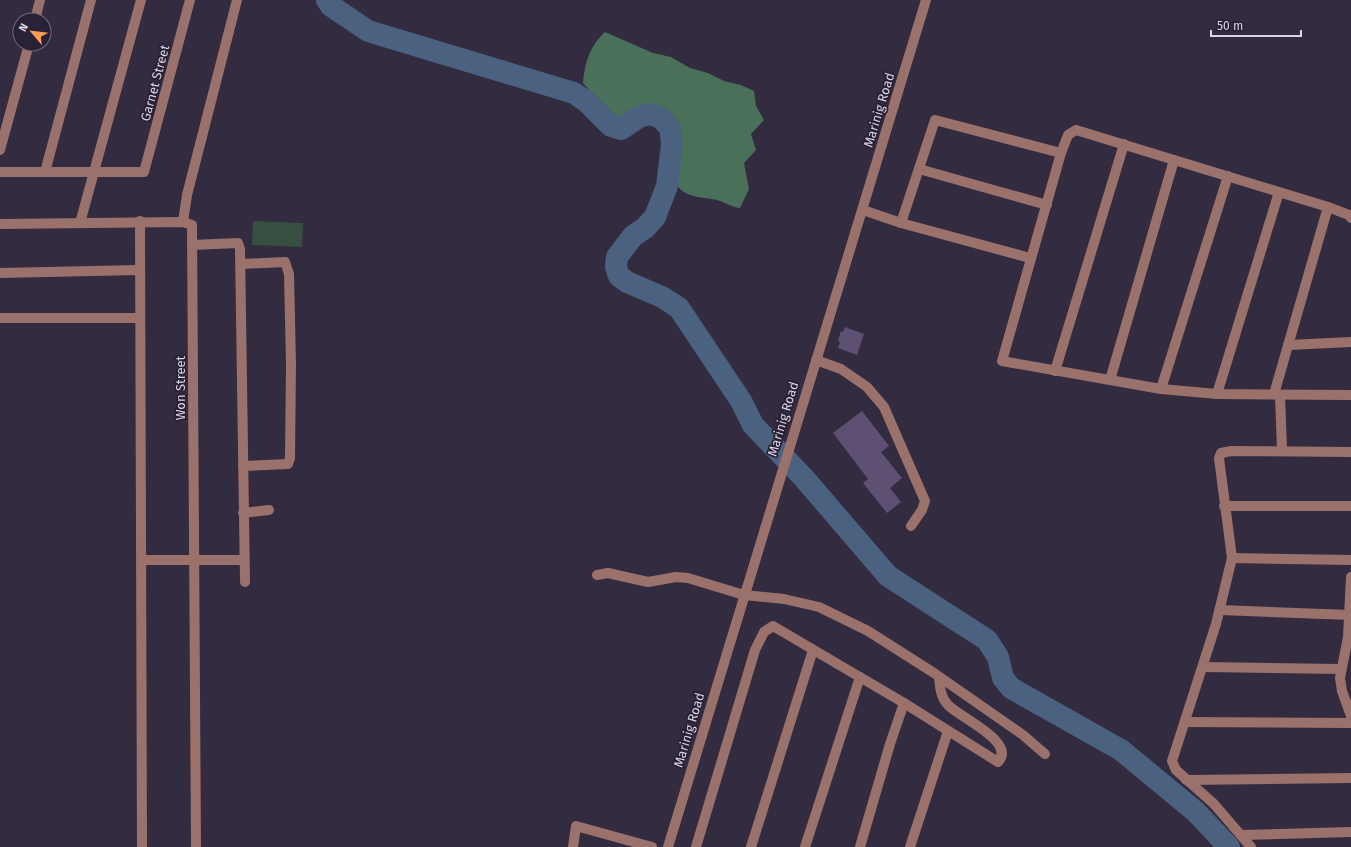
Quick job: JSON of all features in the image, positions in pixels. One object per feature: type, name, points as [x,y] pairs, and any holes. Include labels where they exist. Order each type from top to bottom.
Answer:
[{"type":"street","points":[[37,12],[40,0]]},
{"type":"street","points":[[45,172],[91,0]]},
{"type":"street","points":[[80,222],[140,0]]},
{"type":"street","name":"Garnet Street","points":[[93,173],[144,172],[190,0]]},
{"type":"street","points":[[0,224],[183,222],[187,195],[237,0]]},
{"type":"street","name":"Marinig Road","points":[[668,847],[779,478],[863,210],[926,0]]},
{"type":"street","points":[[0,150],[26,52]]},
{"type":"street","points":[[901,223],[935,120],[1061,153]]},
{"type":"street","points":[[1351,218],[1349,215],[1328,207],[1076,130],[1068,135],[1061,153],[1002,361],[1161,389],[1217,394],[1351,395]]},
{"type":"street","points":[[1055,370],[1124,144]]},
{"type":"street","points":[[1110,380],[1174,160]]},
{"type":"street","points":[[919,169],[1046,205]]},
{"type":"street","points":[[0,172],[93,173]]},
{"type":"street","points":[[1161,389],[1228,176]]},
{"type":"street","points":[[1217,394],[1279,192]]},
{"type":"street","points":[[1282,450],[1277,395],[1288,345],[1328,207]]},
{"type":"street","points":[[863,210],[901,223],[1030,258]]},
{"type":"street","points":[[140,222],[142,847]]},
{"type":"street","name":"Won Street","points":[[183,222],[192,225],[196,847]]},
{"type":"street","points":[[192,245],[238,243],[240,249],[245,582]]},
{"type":"street","points":[[241,264],[285,262],[289,274],[291,364],[290,458],[288,464],[243,466]]},
{"type":"street","points":[[0,273],[139,270]]},
{"type":"street","points":[[0,318],[140,318]]},
{"type":"street","points":[[1288,345],[1351,342]]},
{"type":"street","points":[[816,360],[841,370],[867,387],[884,407],[925,501],[922,510],[911,526]]},
{"type":"street","points":[[1251,847],[1214,804],[1176,770],[1172,761],[1186,722],[1220,610],[1232,558],[1224,506],[1219,458],[1220,452],[1282,450],[1351,452]]},
{"type":"street","points":[[1224,506],[1351,506]]},
{"type":"street","points":[[243,512],[269,510]]},
{"type":"street","points":[[1232,558],[1351,560]]},
{"type":"street","points":[[141,560],[244,560]]},
{"type":"street","points":[[597,575],[608,573],[648,582],[676,577],[688,578],[744,595],[784,599],[819,607],[868,631],[934,673],[939,678],[1027,738],[1045,754]]},
{"type":"street","points":[[1351,576],[1348,637],[1340,678],[1342,691],[1351,716]]},
{"type":"street","points":[[1220,610],[1350,615]]},
{"type":"street","points":[[696,847],[754,650],[764,632],[774,626],[904,703],[992,760],[998,762],[1001,759],[1003,752],[1001,747],[982,729],[948,705],[943,697],[939,678]]},
{"type":"street","points":[[752,847],[813,650]]},
{"type":"street","points":[[1203,667],[1342,669]]},
{"type":"street","points":[[806,847],[860,677]]},
{"type":"street","points":[[860,847],[904,703]]},
{"type":"street","points":[[1186,722],[1351,723]]},
{"type":"street","points":[[910,847],[948,731]]},
{"type":"street","points":[[1186,780],[1351,778]]},
{"type":"street","points":[[573,847],[576,826],[652,847]]},
{"type":"street","points":[[1241,835],[1351,832]]},
{"type":"green space","points":[[605,32],[653,53],[671,57],[690,68],[708,73],[724,81],[741,85],[754,91],[756,106],[764,120],[751,134],[756,150],[744,163],[749,189],[740,208],[717,200],[694,196],[683,192],[679,188],[676,183],[675,173],[682,148],[682,142],[671,117],[667,113],[659,107],[648,104],[621,120],[615,120],[583,83],[585,69],[592,49],[595,43]]},
{"type":"green space","points":[[253,221],[303,223],[302,247],[252,245]]},
{"type":"building","points":[[845,327],[864,334],[857,355],[838,348],[840,342],[838,341],[841,331],[843,332]]},
{"type":"building","points":[[862,411],[889,446],[881,452],[902,478],[890,488],[901,502],[887,513],[863,483],[868,479],[833,433]]},
{"type":"waterway","points":[[327,0],[331,6],[368,31],[574,93],[587,102],[611,126],[621,129],[639,117],[650,114],[661,118],[670,128],[672,144],[667,186],[655,217],[645,228],[633,236],[617,257],[616,267],[619,276],[627,282],[662,297],[679,308],[741,401],[753,425],[803,477],[888,576],[987,640],[998,657],[1003,678],[1011,688],[1121,750],[1196,812],[1229,847]]}]
